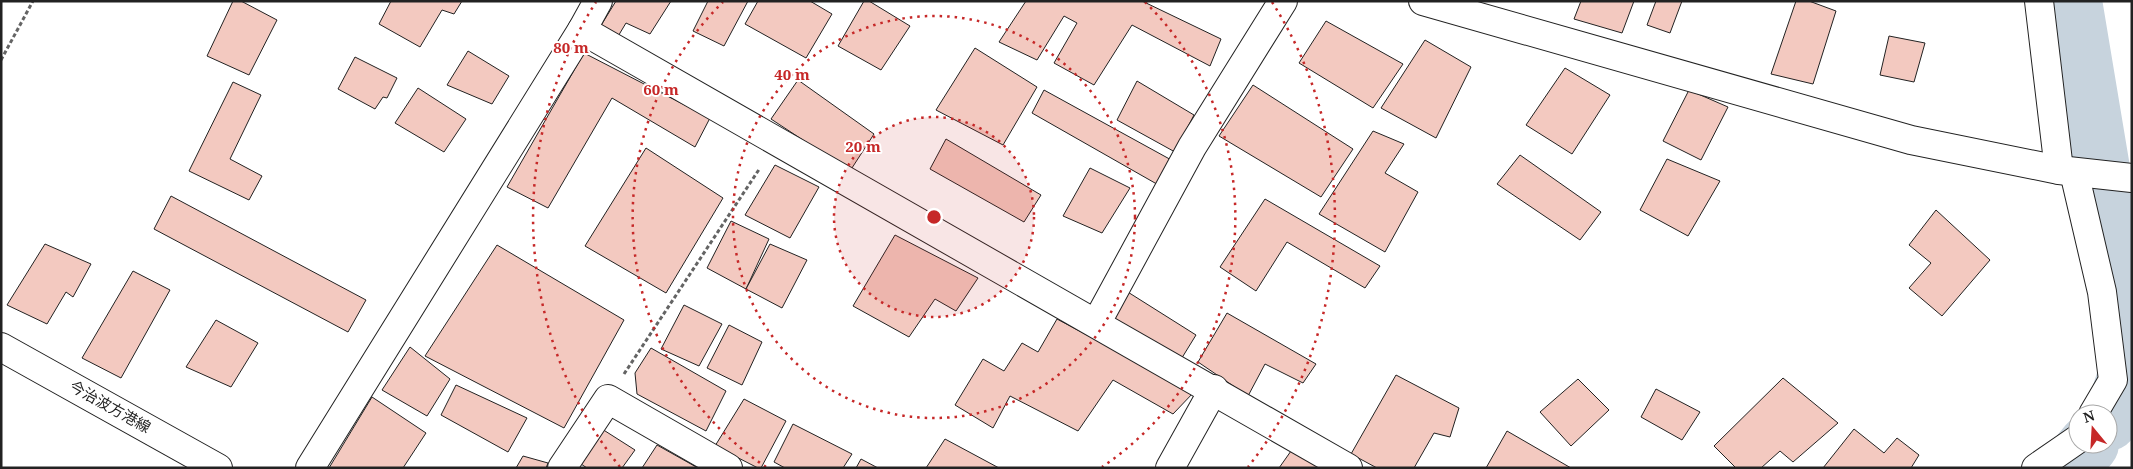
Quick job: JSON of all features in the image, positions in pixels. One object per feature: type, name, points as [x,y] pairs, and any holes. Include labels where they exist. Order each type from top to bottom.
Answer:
[{"type":"street","points":[[310,468],[582,30],[598,1]]},
{"type":"street","points":[[1096,322],[1192,148],[1283,1]]},
{"type":"street","points":[[1423,1],[1911,140],[2067,171],[2132,178]]},
{"type":"street","points":[[2039,1],[2067,171],[2102,292],[2113,380],[2099,404]]},
{"type":"street","points":[[582,30],[1214,389],[1348,468]]},
{"type":"street","name":"今治波方港線","points":[[1,347],[218,468]]},
{"type":"street","points":[[1170,468],[1214,389]]},
{"type":"street","points":[[562,468],[608,399],[728,468]]},
{"type":"street","points":[[2036,468],[2068,446]]},
{"type":"path","points":[[1,60],[33,1]]},
{"type":"path","points":[[608,399],[778,141]]},
{"type":"building","points":[[233,1],[241,1],[277,20],[249,75],[207,56]]},
{"type":"building","points":[[391,1],[462,1],[454,14],[442,10],[420,47],[379,24]]},
{"type":"building","points":[[616,1],[671,1],[650,34],[626,23],[617,38],[600,27]]},
{"type":"building","points":[[708,1],[748,1],[724,46],[693,31]]},
{"type":"building","points":[[758,1],[810,1],[832,14],[806,58],[745,24]]},
{"type":"building","points":[[864,1],[869,1],[910,26],[881,70],[838,46]]},
{"type":"building","points":[[1026,1],[1142,1],[1221,39],[1210,66],[1132,25],[1094,85],[1054,63],[1077,23],[1064,16],[1037,60],[999,42]]},
{"type":"building","points":[[1581,1],[1634,1],[1622,33],[1574,19]]},
{"type":"building","points":[[1656,1],[1682,1],[1670,33],[1647,25]]},
{"type":"building","points":[[1796,1],[1809,1],[1836,11],[1813,84],[1771,74]]},
{"type":"building","points":[[1326,21],[1403,64],[1373,108],[1299,63]]},
{"type":"building","points":[[1889,36],[1925,43],[1914,82],[1880,75]]},
{"type":"building","points":[[1425,40],[1471,67],[1436,138],[1381,108]]},
{"type":"building","points":[[975,48],[1037,87],[1003,145],[936,110]]},
{"type":"building","points":[[468,51],[509,76],[492,104],[447,85]]},
{"type":"building","points":[[584,53],[710,118],[695,147],[612,98],[548,208],[507,187]]},
{"type":"building","points":[[355,57],[397,78],[387,98],[383,97],[375,109],[338,89]]},
{"type":"building","points":[[1565,68],[1610,95],[1572,154],[1526,125]]},
{"type":"building","points":[[798,80],[874,134],[850,171],[771,119]]},
{"type":"building","points":[[1137,81],[1194,115],[1175,152],[1117,120]]},
{"type":"building","points":[[233,82],[261,95],[230,159],[262,176],[249,200],[189,171]]},
{"type":"building","points":[[1253,85],[1353,149],[1321,197],[1219,136]]},
{"type":"building","points":[[418,88],[466,119],[444,152],[395,123]]},
{"type":"building","points":[[1044,90],[1175,162],[1162,187],[1032,113]]},
{"type":"building","points":[[1689,90],[1728,107],[1701,160],[1663,141]]},
{"type":"building","points":[[1373,131],[1404,144],[1385,173],[1418,192],[1385,252],[1319,214]]},
{"type":"building","points":[[946,139],[1041,195],[1024,222],[930,169]]},
{"type":"building","points":[[646,148],[723,198],[666,293],[585,246]]},
{"type":"building","points":[[1520,155],[1601,212],[1580,240],[1497,184]]},
{"type":"building","points":[[1667,159],[1720,181],[1688,236],[1640,210]]},
{"type":"building","points":[[775,165],[819,187],[790,238],[745,215]]},
{"type":"building","points":[[1090,168],[1130,188],[1102,233],[1063,216]]},
{"type":"building","points":[[171,196],[366,300],[348,332],[154,229]]},
{"type":"building","points":[[1265,199],[1380,266],[1365,288],[1287,242],[1256,291],[1220,267]]},
{"type":"building","points":[[1936,210],[1990,260],[1942,316],[1909,288],[1931,263],[1909,245]]},
{"type":"building","points":[[731,221],[769,239],[746,289],[707,268]]},
{"type":"building","points":[[895,235],[978,278],[956,311],[935,299],[909,337],[853,306]]},
{"type":"building","points":[[45,244],[91,264],[73,297],[66,292],[47,324],[7,305]]},
{"type":"building","points":[[770,244],[807,260],[782,308],[746,289]]},
{"type":"building","points":[[497,245],[624,320],[564,428],[425,356]]},
{"type":"building","points":[[133,271],[170,290],[121,378],[82,358]]},
{"type":"building","points":[[1123,289],[1196,335],[1180,361],[1105,320]]},
{"type":"building","points":[[684,305],[722,324],[699,366],[661,349]]},
{"type":"building","points":[[1227,313],[1316,364],[1303,383],[1265,364],[1248,396],[1198,362]]},
{"type":"building","points":[[1057,319],[1194,392],[1173,414],[1113,380],[1078,431],[1010,396],[993,428],[955,405],[983,359],[1004,371],[1022,343],[1038,352]]},
{"type":"building","points":[[216,320],[258,343],[231,387],[186,367]]},
{"type":"building","points":[[729,325],[762,342],[742,385],[707,368]]},
{"type":"building","points":[[410,347],[450,379],[427,416],[382,390]]},
{"type":"building","points":[[651,348],[726,391],[706,431],[637,394],[635,373]]},
{"type":"building","points":[[1396,375],[1459,408],[1450,437],[1434,433],[1414,468],[1377,468],[1351,454]]},
{"type":"building","points":[[1783,378],[1838,423],[1793,462],[1780,451],[1761,468],[1736,468],[1714,446]]},
{"type":"building","points":[[1578,379],[1609,410],[1571,446],[1540,412]]},
{"type":"building","points":[[456,385],[527,418],[508,452],[441,415]]},
{"type":"building","points":[[1656,389],[1700,412],[1682,440],[1641,417]]},
{"type":"building","points":[[372,397],[426,433],[403,468],[329,468]]},
{"type":"building","points":[[744,399],[786,421],[761,468],[715,446]]},
{"type":"building","points":[[793,424],[852,454],[843,468],[785,468],[774,462]]},
{"type":"building","points":[[602,429],[635,450],[622,468],[587,468],[581,464]]},
{"type":"building","points":[[1854,429],[1884,453],[1897,438],[1919,455],[1911,468],[1823,468]]},
{"type":"building","points":[[1507,431],[1571,468],[1486,468]]},
{"type":"building","points":[[945,439],[999,468],[926,468]]},
{"type":"building","points":[[657,445],[698,468],[642,468]]},
{"type":"building","points":[[1291,451],[1323,468],[1279,468]]},
{"type":"building","points":[[523,456],[548,463],[546,468],[516,468]]},
{"type":"building","points":[[861,459],[878,468],[856,468]]},
{"type":"waterway","points":[[2072,1],[2132,361]]},
{"type":"waterway","points":[[2118,406],[2132,362]]},
{"type":"waterway","points":[[2069,468],[2081,454]]}]
